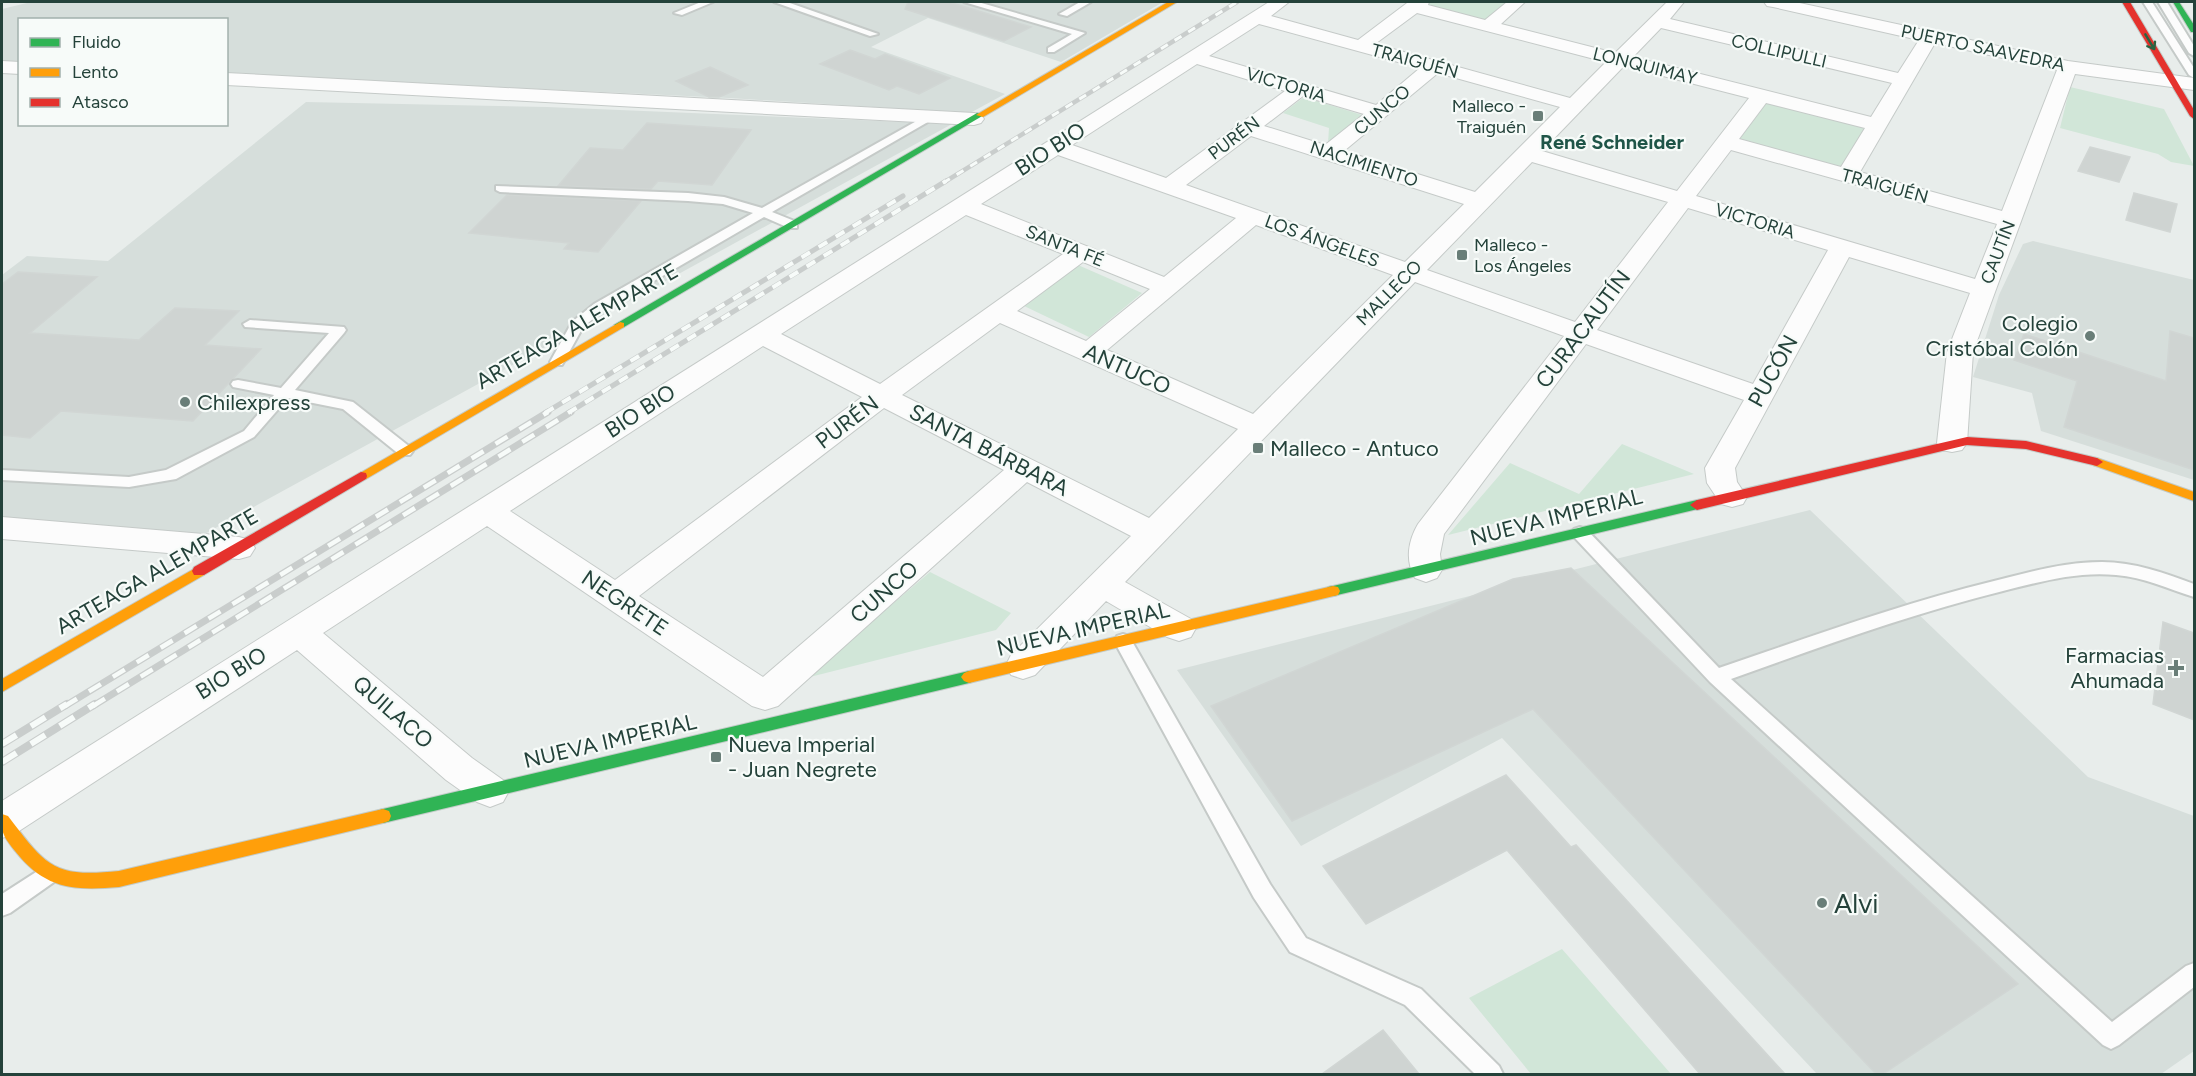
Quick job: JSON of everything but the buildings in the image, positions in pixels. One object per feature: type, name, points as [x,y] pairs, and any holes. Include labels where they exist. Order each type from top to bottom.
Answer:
[{"type":"main road","name":"ARTEAGA ALEMPARTE","points":[[2,686],[1171,2]]},
{"type":"main road","points":[[2126,2],[2194,116]]},
{"type":"main road","points":[[2176,2],[2194,30]]},
{"type":"main road","name":"NUEVA IMPERIAL","points":[[47,875],[80,884],[119,879],[490,791],[767,710],[1023,665],[1952,443],[1983,440],[2034,446],[2106,467],[2194,497]]},
{"type":"main road","points":[[2,821],[35,865],[47,875]]},
{"type":"street","name":"BIO BIO","points":[[2,821],[1280,2]]},
{"type":"street","points":[[1488,26],[1517,2]]},
{"type":"street","name":"MALLECO","points":[[1023,665],[1676,2]]},
{"type":"street","name":"PUERTO SAAVEDRA","points":[[1785,3],[1868,15],[1930,36],[2068,67],[2194,84]]},
{"type":"street","points":[[1361,46],[1417,4]]},
{"type":"street","name":"LONQUIMAY","points":[[1417,4],[1488,26],[1877,125]]},
{"type":"street","name":"TRAIGUÉN","points":[[1255,17],[1574,105]]},
{"type":"street","name":"COLLIPULLI","points":[[1656,21],[1903,80]]},
{"type":"street","points":[[1847,176],[1930,36]]},
{"type":"street","name":"VICTORIA","points":[[1193,57],[1379,112]]},
{"type":"street","name":"CUNCO","points":[[1329,153],[1434,66]]},
{"type":"street","points":[[2,67],[18,68]]},
{"type":"street","name":"CAUTÍN","points":[[1952,443],[1960,352],[2068,67]]},
{"type":"street","points":[[228,79],[974,119]]},
{"type":"street","name":"PURÉN","points":[[1169,187],[1300,89]]},
{"type":"street","name":"CURACAUTÍN","points":[[1426,570],[1424,554],[1429,532],[1761,96]]},
{"type":"street","name":"NACIMIENTO","points":[[1248,128],[1479,201]]},
{"type":"street","name":"TRAIGUÉN","points":[[1725,142],[2010,220]]},
{"type":"street","name":"LOS ÁNGELES","points":[[1054,146],[1760,396]]},
{"type":"street","name":"VICTORIA","points":[[1527,153],[1984,289]]},
{"type":"street","name":"SANTA FÉ","points":[[962,205],[1168,287]]},
{"type":"street","points":[[1089,352],[1253,216]]},
{"type":"street","name":"PUCÓN","points":[[1732,497],[1722,483],[1720,468],[1842,247]]},
{"type":"street","name":"PURÉN","points":[[616,596],[882,396],[1081,252]]},
{"type":"street","name":"ANTUCO","points":[[998,312],[1257,426]]},
{"type":"street","name":"SANTA BÁRBARA","points":[[760,334],[1152,533]]},
{"type":"street","name":"CUNCO","points":[[767,710],[1025,468]]},
{"type":"street","name":"NEGRETE","points":[[486,510],[616,596],[767,710]]},
{"type":"street","points":[[2,528],[239,548]]},
{"type":"street","points":[[1103,584],[1179,628]]},
{"type":"street","name":"QUILACO","points":[[298,631],[459,769],[490,791]]},
{"type":"lane","points":[[679,13],[708,2]]},
{"type":"lane","points":[[779,2],[873,34]]},
{"type":"lane","points":[[969,2],[1080,33],[1051,50]]},
{"type":"lane","points":[[1064,14],[1086,2]]},
{"type":"lane","points":[[2147,2],[2194,75]]},
{"type":"lane","points":[[2162,2],[2194,53]]},
{"type":"lane","points":[[1067,42],[1092,50]]},
{"type":"lane","points":[[557,362],[577,325],[599,307],[929,117]]},
{"type":"lane","points":[[500,188],[688,196],[724,201],[764,213],[793,225]]},
{"type":"lane","points":[[2,475],[129,482],[170,475],[249,434],[339,330],[250,324]]},
{"type":"lane","points":[[238,384],[348,405],[405,451]]},
{"type":"lane","points":[[1580,533],[1716,677],[2111,1037],[2194,974]]},
{"type":"lane","points":[[1716,677],[1967,593],[2068,572],[2102,568],[2132,570],[2155,575],[2194,591]]},
{"type":"lane","points":[[1123,641],[1262,891],[1298,945],[1413,997],[1491,1074]]},
{"type":"lane","points":[[2,906],[47,875]]},
{"type":"shaded area","points":[[31,2],[1163,2],[1061,62],[928,18],[871,47],[1005,94],[970,113],[729,98],[228,74],[228,18],[18,18],[18,64],[2,63],[2,9]]},
{"type":"shaded area","points":[[306,102],[547,107],[952,124],[179,548],[2,529],[2,275],[27,256],[108,261]]},
{"type":"shaded area","name":"Colegio Cristóbal Colón","points":[[2033,241],[2194,280],[2194,480],[2041,431],[2032,393],[1973,377],[1999,295],[2023,244]]},
{"type":"shaded area","points":[[1810,510],[2088,777],[2194,816],[2194,1051],[2161,1074],[1817,1074],[1502,738],[1301,846],[1177,670]]},
{"type":"green space","points":[[1431,2],[1514,2],[1488,23],[1423,7]]},
{"type":"green space","points":[[2070,87],[2164,109],[2194,166],[2171,162],[2158,154],[2060,128]]},
{"type":"green space","points":[[1304,97],[1362,115],[1328,143],[1329,128],[1283,113]]},
{"type":"green space","points":[[1766,101],[1868,128],[1842,169],[1737,140]]},
{"type":"green space","points":[[1078,265],[1142,293],[1089,337],[1022,305]]},
{"type":"green space","points":[[1622,444],[1694,474],[1448,535],[1510,463],[1579,494]]},
{"type":"green space","points":[[930,572],[1011,613],[996,630],[806,678]]},
{"type":"green space","points":[[1562,949],[1671,1074],[1531,1074],[1469,998]]},
{"type":"railway","points":[[943,183],[1237,2]]},
{"type":"railway","points":[[568,413],[946,181]]},
{"type":"railway","points":[[545,413],[903,196]]},
{"type":"railway","points":[[65,706],[548,412]]},
{"type":"railway","points":[[93,706],[571,412]]},
{"type":"railway","points":[[2,744],[67,704]]},
{"type":"railway","points":[[2,762],[95,704]]},
{"type":"traffic: fast","points":[[2176,2],[2194,30]]},
{"type":"traffic: fast","points":[[620,325],[980,115]]},
{"type":"traffic: fast","points":[[1333,591],[1697,505]]},
{"type":"traffic: fast","points":[[383,816],[969,677]]},
{"type":"traffic: slow","points":[[980,115],[1173,2]]},
{"type":"traffic: slow","points":[[361,476],[620,325]]},
{"type":"traffic: slow","points":[[2097,462],[2194,497]]},
{"type":"traffic: slow","points":[[2,686],[199,571]]},
{"type":"traffic: slow","points":[[969,677],[1333,591]]},
{"type":"traffic: slow","points":[[2,821],[38,865],[50,873],[78,881],[96,881],[119,879],[383,816]]},
{"type":"traffic: jam","points":[[2126,2],[2194,116]]},
{"type":"traffic: jam","points":[[1697,505],[1967,441],[2026,445],[2097,462]]},
{"type":"traffic: jam","points":[[199,571],[361,476]]},
{"type":"place","name":"Malleco - Traiguén","points":[[1538,116]]},
{"type":"place","name":"Malleco - Los Ángeles","points":[[1462,255]]},
{"type":"place","name":"Colegio Cristóbal Colón","points":[[2090,336]]},
{"type":"place","name":"Chilexpress","points":[[185,402]]},
{"type":"place","name":"Malleco - Antuco","points":[[1258,448]]},
{"type":"place","name":"Farmacias Ahumada","points":[[2176,668]]},
{"type":"place","name":"Nueva Imperial - Juan Negrete","points":[[716,757]]},
{"type":"place","name":"Alvi","points":[[1822,903]]},
{"type":"district","name":"René Schneider","points":[[1612,142]]}]
